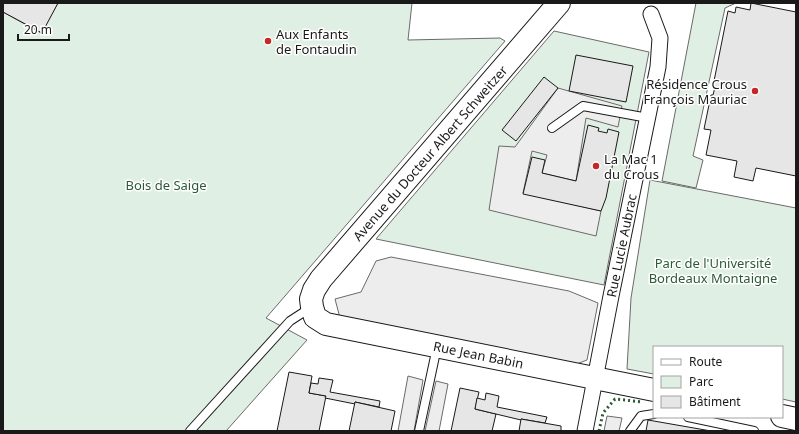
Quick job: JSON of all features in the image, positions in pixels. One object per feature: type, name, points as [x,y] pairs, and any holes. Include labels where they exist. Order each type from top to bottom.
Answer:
[{"type":"street","name":"Avenue du Docteur Albert Schweitzer","points":[[312,307],[310,300],[321,279],[559,3]]},
{"type":"street","name":"Rue Lucie Aubrac","points":[[585,431],[658,67],[660,38],[651,14]]},
{"type":"street","name":"Rue Jean Babin","points":[[312,307],[316,316],[326,324],[653,390]]},
{"type":"street","points":[[783,416],[796,419]]},
{"type":"lane","points":[[552,128],[583,106],[648,118]]},
{"type":"lane","points":[[190,431],[290,321],[312,307]]},
{"type":"lane","points":[[420,431],[437,346]]},
{"type":"lane","points":[[630,431],[641,416],[653,414]]},
{"type":"lane","points":[[693,418],[754,431]]},
{"type":"green space","name":"Bois de Saige","points":[[58,3],[412,3],[408,40],[500,38],[505,41],[266,318],[307,340],[226,431],[3,431],[3,12],[41,33]]},
{"type":"green space","points":[[696,3],[736,3],[725,8],[693,156],[703,160],[696,188],[662,181]]},
{"type":"green space","points":[[554,31],[649,52],[604,285],[376,239]]},
{"type":"green space","name":"Parc de l'Université Bordeaux Montaigne","points":[[650,180],[796,208],[796,402],[783,399],[783,346],[653,346],[653,374],[627,369],[631,298]]},
{"type":"shaded area","points":[[558,88],[622,106],[618,127],[586,118],[576,181],[542,173],[547,155],[532,151],[523,193],[601,211],[596,236],[489,210],[499,146],[515,147]]},
{"type":"shaded area","points":[[391,257],[569,291],[598,303],[587,360],[574,365],[340,318],[335,299],[361,292],[376,261]]},
{"type":"shaded area","points":[[408,376],[423,380],[414,431],[398,431]]},
{"type":"shaded area","points":[[436,381],[448,384],[439,431],[425,431]]},
{"type":"shaded area","points":[[607,416],[622,418],[619,431],[604,431]]},
{"type":"building","points":[[3,3],[58,3],[42,33],[3,12]]},
{"type":"building","name":"Résidence Crous François Mauriac","points":[[751,3],[796,12],[796,176],[756,168],[753,181],[734,177],[737,161],[706,155],[711,130],[704,129],[711,95],[713,95],[715,87],[713,86],[728,11],[735,13],[736,7],[750,10]]},
{"type":"building","points":[[576,55],[633,66],[626,102],[569,91]]},
{"type":"building","points":[[544,77],[558,88],[516,141],[502,130]]},
{"type":"building","name":"La Mac 1 du Crous","points":[[588,125],[599,128],[598,131],[607,133],[608,129],[619,132],[606,198],[601,211],[523,194],[532,157],[545,160],[542,173],[576,181]]},
{"type":"building","points":[[289,372],[312,376],[309,393],[326,396],[319,431],[277,431]]},
{"type":"building","points":[[319,378],[333,380],[330,392],[380,401],[379,407],[325,398],[326,396],[309,393],[311,383],[318,384]]},
{"type":"building","points":[[460,388],[479,392],[475,409],[496,414],[492,431],[451,431]]},
{"type":"building","points":[[486,393],[499,396],[497,407],[547,417],[545,423],[521,420],[475,409],[477,398],[485,400]]},
{"type":"building","points":[[355,402],[395,411],[391,431],[349,431]]},
{"type":"building","points":[[521,419],[561,426],[561,431],[519,431]]},
{"type":"building","points":[[648,420],[671,424],[711,431],[646,431]]},
{"type":"hedge","points":[[599,431],[603,413],[615,399],[643,402]]},
{"type":"place","name":"Aux Enfants de Fontaudin","points":[[268,41]]},
{"type":"place","name":"Résidence Crous François Mauriac","points":[[755,91]]},
{"type":"place","name":"La Mac 1 du Crous","points":[[596,166]]}]
